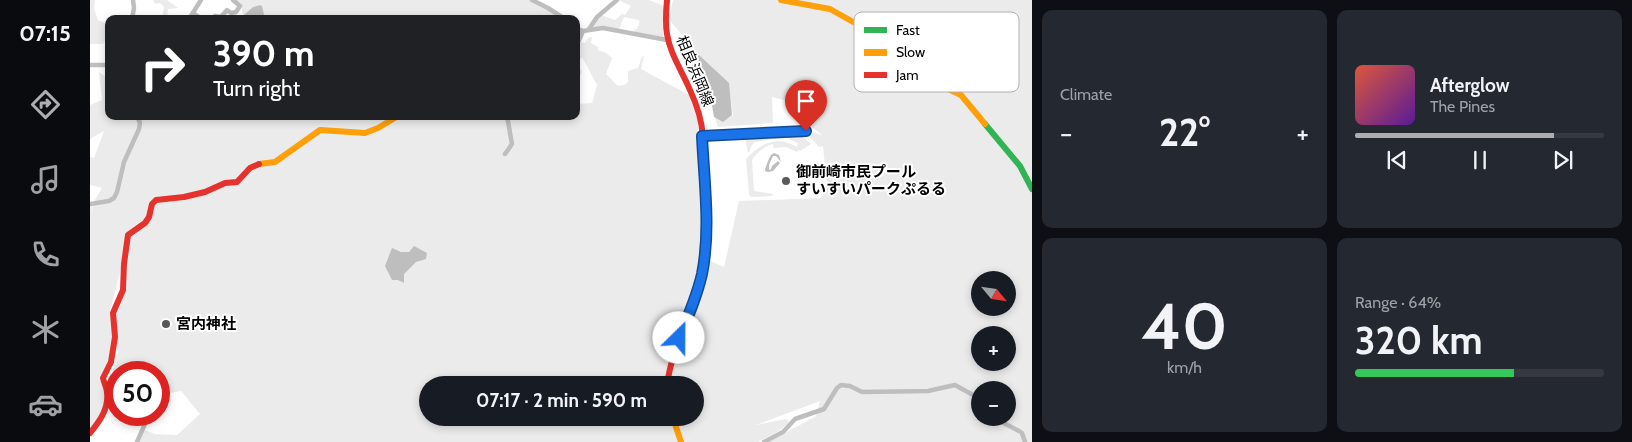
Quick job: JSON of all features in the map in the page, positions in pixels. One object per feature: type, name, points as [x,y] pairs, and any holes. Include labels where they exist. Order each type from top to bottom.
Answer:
[{"type":"street","points":[[133,0],[133,15]]},
{"type":"street","points":[[191,15],[201,0]]},
{"type":"street","points":[[223,15],[227,10],[231,13],[236,12],[240,6],[233,0]]},
{"type":"street","points":[[532,0],[559,15]]},
{"type":"street","points":[[589,29],[597,17],[617,0]]},
{"type":"street","name":"相良浜岡線","points":[[667,0],[665,17],[667,40],[696,100],[701,123],[706,237],[703,268],[697,292],[670,364],[668,376]]},
{"type":"street","points":[[781,0],[830,9],[854,22]]},
{"type":"street","points":[[193,12],[197,15]]},
{"type":"street","points":[[580,30],[583,31],[603,28],[667,40]]},
{"type":"street","points":[[580,38],[583,31]]},
{"type":"street","points":[[90,65],[105,65]]},
{"type":"street","points":[[955,92],[961,95],[1020,166],[1032,189]]},
{"type":"street","points":[[90,204],[109,201],[114,198],[122,169],[140,129],[139,120]]},
{"type":"street","points":[[111,361],[115,337],[113,312],[124,290],[124,264],[127,239],[128,236],[145,223],[149,217],[152,204],[156,200],[184,197],[205,192],[225,183],[238,182],[250,168],[258,164],[275,162],[320,130],[368,133],[391,120]]},
{"type":"street","points":[[504,154],[512,144],[508,120]]},
{"type":"street","points":[[702,136],[806,131]]},
{"type":"street","points":[[764,442],[783,432],[795,419],[824,409],[837,388],[841,385],[850,386],[862,392],[928,391],[955,385],[971,393]]},
{"type":"street","points":[[90,434],[99,423],[105,406]]},
{"type":"street","points":[[137,442],[144,426]]},
{"type":"street","points":[[676,426],[681,442]]},
{"type":"street","points":[[1012,426],[1022,433],[1025,442]]},
{"type":"shaded area","points":[[90,0],[95,0],[94,9],[98,20],[105,23],[105,40],[103,44],[90,44]]},
{"type":"shaded area","points":[[153,0],[167,0],[178,8],[168,9],[167,15],[163,15],[164,7],[160,3],[155,4]]},
{"type":"shaded area","points":[[236,0],[531,0],[557,15],[264,15],[260,5],[253,7],[243,15],[241,4]]},
{"type":"shaded area","points":[[619,0],[649,0],[664,6],[663,38],[634,32],[640,21],[624,17],[619,29],[591,27],[601,15],[615,20],[622,14],[625,15],[631,6]]},
{"type":"shaded area","points":[[673,0],[1032,0],[1032,442],[769,442],[816,416],[820,401],[756,425],[786,419],[789,422],[779,431],[758,442],[139,442],[145,430],[155,434],[177,435],[200,414],[181,391],[170,393],[170,361],[116,361],[118,353],[113,335],[108,361],[105,361],[105,369],[101,378],[105,399],[103,411],[90,428],[90,204],[92,205],[91,216],[93,203],[102,188],[90,185],[90,157],[94,158],[104,131],[90,139],[90,105],[102,100],[99,72],[105,76],[105,120],[580,120],[580,104],[592,103],[597,85],[582,57],[580,59],[581,42],[585,43],[589,37],[592,38],[591,43],[598,47],[598,50],[612,58],[606,74],[618,86],[628,82],[628,71],[638,68],[644,56],[641,69],[689,95],[698,121],[704,200],[705,253],[697,293],[708,260],[724,267],[739,201],[820,198],[823,195],[824,186],[827,186],[823,146],[819,147],[808,135],[814,132],[823,136],[799,117],[793,102],[772,97],[773,123],[718,127],[715,118],[723,121],[733,115],[728,83],[698,54],[669,18]],"holes":[[[146,222],[147,225],[130,238],[127,288],[113,326],[110,311],[122,265],[126,236]]]},
{"type":"shaded area","points":[[262,6],[264,15],[244,15],[253,7]]},
{"type":"shaded area","points":[[683,40],[729,83],[732,115],[723,122],[714,117],[711,100],[684,52]]},
{"type":"shaded area","points":[[802,134],[811,144],[800,151],[797,152],[786,147],[774,148],[773,144],[758,152],[752,160],[754,191],[773,194],[772,196],[751,197],[749,194],[746,159],[751,153],[763,145],[776,141],[790,143],[797,147],[798,143],[786,138],[760,141],[753,144],[748,153],[745,138]]},
{"type":"shaded area","points":[[774,153],[779,155],[781,162],[776,156],[773,156],[769,170],[778,161],[780,163],[773,171],[765,171],[770,156]]},
{"type":"shaded area","points":[[414,246],[427,253],[426,259],[416,262],[404,274],[404,283],[392,280],[385,266],[392,248],[401,252],[409,252]]},
{"type":"traffic: fast","points":[[985,124],[1020,166],[1032,189]]},
{"type":"traffic: slow","points":[[781,0],[830,9],[854,22]]},
{"type":"traffic: slow","points":[[955,92],[961,95],[985,124]]},
{"type":"traffic: slow","points":[[259,164],[275,162],[320,130],[365,133],[391,120]]},
{"type":"traffic: slow","points":[[702,136],[806,131]]},
{"type":"traffic: slow","points":[[676,426],[681,442]]},
{"type":"traffic: jam","points":[[667,0],[666,30],[669,41],[673,55],[695,101],[702,125],[706,220],[701,277],[673,357],[669,376]]},
{"type":"traffic: jam","points":[[90,433],[105,410],[107,391],[103,378],[111,362],[115,337],[113,313],[123,290],[128,235],[145,223],[149,217],[152,204],[156,200],[184,197],[205,192],[225,183],[237,182],[250,168],[259,164]]},
{"type":"place","name":"御前崎市民プール すいすいパークぷるる","points":[[786,181]]},
{"type":"place","name":"宮内神社","points":[[166,324]]},
{"type":"route","points":[[679,338],[697,292],[705,253],[702,136],[806,131]]}]
